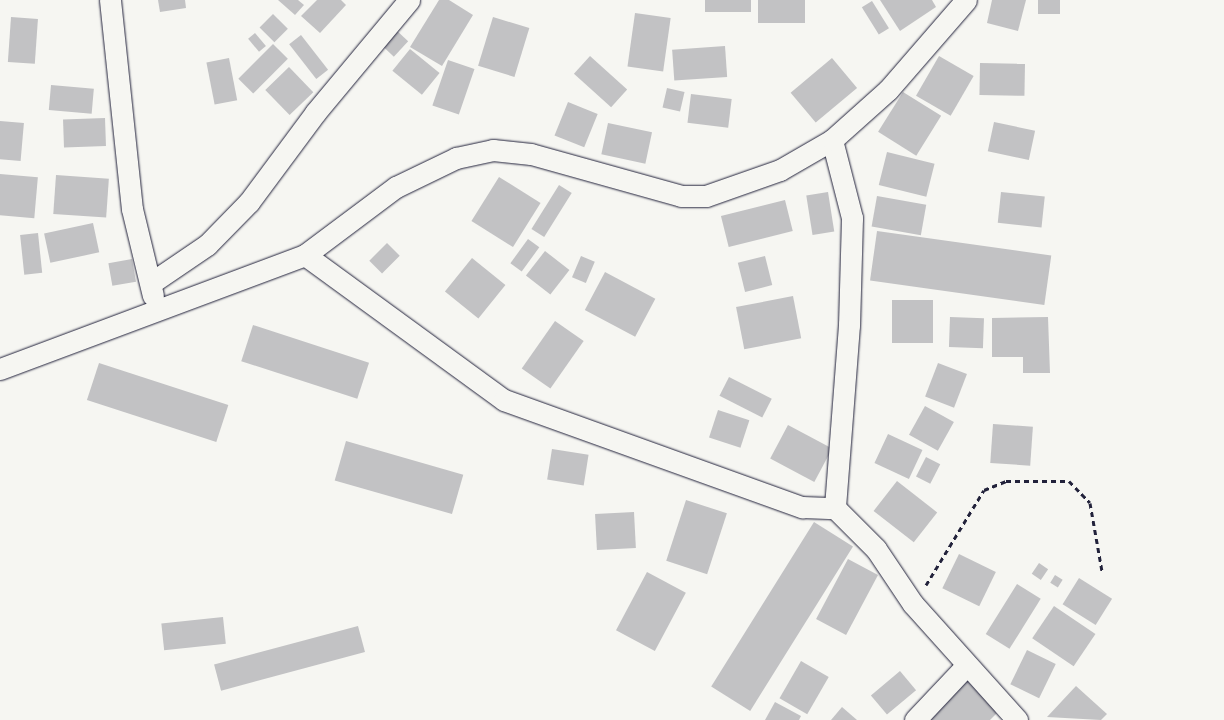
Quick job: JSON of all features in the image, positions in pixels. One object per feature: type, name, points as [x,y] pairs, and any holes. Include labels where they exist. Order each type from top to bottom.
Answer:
[{"type":"street","points":[[110,0],[132,209],[156,309]]},
{"type":"street","points":[[151,283],[207,245],[248,202],[315,113],[409,0]]},
{"type":"street","points":[[0,369],[156,309],[305,255],[396,188],[456,158],[493,150],[531,154],[644,188],[681,196],[706,196],[780,170],[832,140],[888,90],[966,0]]},
{"type":"street","points":[[832,140],[852,218],[850,325],[834,508]]},
{"type":"street","points":[[305,255],[504,400],[802,507],[834,508],[876,549],[913,604],[965,667],[1017,720]]},
{"type":"street","points":[[915,720],[965,667]]},
{"type":"path","points":[[913,604],[984,490],[1006,481],[1070,482],[1090,503],[1102,570]]},
{"type":"building","points":[[158,0],[185,0],[186,8],[160,12]]},
{"type":"building","points":[[278,0],[298,0],[304,5],[295,15]]},
{"type":"building","points":[[317,0],[341,0],[346,5],[320,33],[301,16]]},
{"type":"building","points":[[439,0],[449,0],[473,15],[442,66],[410,47]]},
{"type":"building","points":[[705,0],[751,0],[751,12],[705,12]]},
{"type":"building","points":[[758,0],[805,0],[805,23],[758,23]]},
{"type":"building","points":[[880,0],[932,0],[936,7],[900,31]]},
{"type":"building","points":[[992,0],[1026,0],[1018,31],[987,23]]},
{"type":"building","points":[[1038,0],[1060,0],[1060,14],[1038,14]]},
{"type":"building","points":[[872,1],[889,28],[879,34],[862,7]]},
{"type":"building","points":[[635,13],[671,18],[663,71],[627,66]]},
{"type":"building","points":[[273,14],[288,29],[274,42],[260,27]]},
{"type":"building","points":[[11,17],[38,19],[35,64],[8,62]]},
{"type":"building","points":[[493,17],[529,28],[514,77],[478,66]]},
{"type":"building","points":[[395,29],[408,41],[394,57],[381,44]]},
{"type":"building","points":[[255,33],[266,46],[259,52],[248,39]]},
{"type":"building","points":[[301,35],[328,70],[316,79],[289,44]]},
{"type":"building","points":[[273,44],[288,59],[253,93],[238,79]]},
{"type":"building","points":[[725,46],[727,77],[674,81],[672,50]]},
{"type":"building","points":[[410,49],[440,73],[422,95],[392,71]]},
{"type":"building","points":[[590,56],[627,89],[611,107],[574,74]]},
{"type":"building","points":[[939,56],[974,76],[951,116],[916,96]]},
{"type":"building","points":[[229,58],[237,100],[215,105],[206,62]]},
{"type":"building","points":[[832,58],[857,88],[816,123],[791,93]]},
{"type":"building","points":[[448,60],[474,69],[459,115],[432,105]]},
{"type":"building","points":[[980,63],[1025,64],[1024,96],[979,95]]},
{"type":"building","points":[[289,67],[313,92],[290,115],[265,90]]},
{"type":"building","points":[[51,85],[94,89],[92,114],[49,110]]},
{"type":"building","points":[[667,88],[685,92],[680,112],[663,107]]},
{"type":"building","points":[[903,92],[941,116],[916,156],[878,132]]},
{"type":"building","points":[[691,94],[732,99],[728,128],[687,123]]},
{"type":"building","points":[[568,102],[598,114],[584,147],[555,135]]},
{"type":"building","points":[[105,118],[106,146],[64,147],[63,119]]},
{"type":"building","points":[[0,121],[24,123],[21,161],[0,159]]},
{"type":"building","points":[[994,122],[1035,131],[1029,160],[988,151]]},
{"type":"building","points":[[608,123],[652,132],[645,164],[601,154]]},
{"type":"building","points":[[887,152],[935,164],[926,197],[879,185]]},
{"type":"building","points":[[0,174],[38,177],[34,218],[0,215]]},
{"type":"building","points":[[56,175],[109,179],[106,218],[53,214]]},
{"type":"building","points":[[499,177],[541,203],[513,247],[471,221]]},
{"type":"building","points":[[559,185],[572,193],[544,237],[531,229]]},
{"type":"building","points":[[828,192],[834,232],[813,235],[806,195]]},
{"type":"building","points":[[1001,192],[1045,197],[1042,227],[998,223]]},
{"type":"building","points":[[877,196],[926,205],[921,235],[872,227]]},
{"type":"building","points":[[785,200],[793,231],[729,247],[721,216]]},
{"type":"building","points":[[93,223],[99,252],[50,263],[44,233]]},
{"type":"building","points":[[877,231],[1051,255],[1044,305],[870,281]]},
{"type":"building","points":[[38,233],[42,273],[24,275],[20,235]]},
{"type":"building","points":[[528,239],[539,247],[522,271],[510,263]]},
{"type":"building","points":[[387,243],[400,256],[382,273],[369,261]]},
{"type":"building","points":[[545,251],[569,270],[550,295],[526,275]]},
{"type":"building","points":[[581,256],[595,262],[586,283],[572,277]]},
{"type":"building","points":[[765,256],[772,285],[745,292],[738,263]]},
{"type":"building","points":[[472,258],[505,285],[478,318],[445,291]]},
{"type":"building","points":[[132,259],[136,282],[112,286],[108,263]]},
{"type":"building","points":[[605,272],[655,299],[635,337],[585,310]]},
{"type":"building","points":[[793,296],[801,338],[744,349],[736,307]]},
{"type":"building","points":[[892,300],[933,300],[933,343],[892,343]]},
{"type":"building","points":[[950,317],[984,318],[983,348],[949,347]]},
{"type":"building","points":[[1048,317],[1050,373],[1023,373],[1023,357],[992,357],[992,318]]},
{"type":"building","points":[[555,321],[584,341],[550,389],[522,369]]},
{"type":"building","points":[[253,325],[369,363],[357,399],[241,361]]},
{"type":"building","points":[[99,363],[228,405],[216,442],[87,400]]},
{"type":"building","points":[[938,363],[967,374],[954,408],[925,397]]},
{"type":"building","points":[[729,377],[772,399],[762,418],[719,396]]},
{"type":"building","points":[[925,406],[954,422],[938,451],[909,435]]},
{"type":"building","points":[[718,410],[749,420],[740,448],[709,438]]},
{"type":"building","points":[[993,424],[1033,427],[1030,466],[990,463]]},
{"type":"building","points":[[788,425],[832,448],[814,482],[770,459]]},
{"type":"building","points":[[888,434],[922,450],[909,479],[874,463]]},
{"type":"building","points":[[346,441],[463,475],[452,514],[335,480]]},
{"type":"building","points":[[552,449],[589,455],[584,485],[547,480]]},
{"type":"building","points":[[926,457],[940,464],[930,484],[916,477]]},
{"type":"building","points":[[897,481],[937,512],[914,542],[874,511]]},
{"type":"building","points":[[686,500],[727,513],[707,574],[666,561]]},
{"type":"building","points":[[634,512],[636,548],[597,550],[595,514]]},
{"type":"building","points":[[814,522],[853,546],[750,711],[711,687]]},
{"type":"building","points":[[959,554],[996,572],[979,606],[942,588]]},
{"type":"building","points":[[848,559],[878,575],[846,635],[816,619]]},
{"type":"building","points":[[1039,563],[1048,569],[1041,580],[1032,574]]},
{"type":"building","points":[[647,572],[686,593],[655,651],[616,630]]},
{"type":"building","points":[[1055,575],[1063,580],[1058,587],[1050,583]]},
{"type":"building","points":[[1079,578],[1112,599],[1096,625],[1063,604]]},
{"type":"building","points":[[1017,584],[1041,599],[1009,649],[986,634]]},
{"type":"building","points":[[1054,606],[1095,634],[1074,666],[1032,638]]},
{"type":"building","points":[[223,617],[226,644],[164,650],[161,623]]},
{"type":"building","points":[[358,626],[365,652],[221,691],[214,665]]},
{"type":"building","points":[[1027,650],[1056,664],[1039,698],[1010,684]]},
{"type":"building","points":[[801,661],[829,677],[807,714],[780,698]]},
{"type":"building","points":[[900,671],[916,690],[887,715],[871,695]]},
{"type":"building","points":[[969,674],[1002,708],[990,720],[925,720]]},
{"type":"building","points":[[1076,686],[1107,714],[1101,720],[1047,717]]},
{"type":"building","points":[[775,702],[801,716],[799,720],[765,720]]},
{"type":"building","points":[[842,707],[857,720],[831,720]]}]
